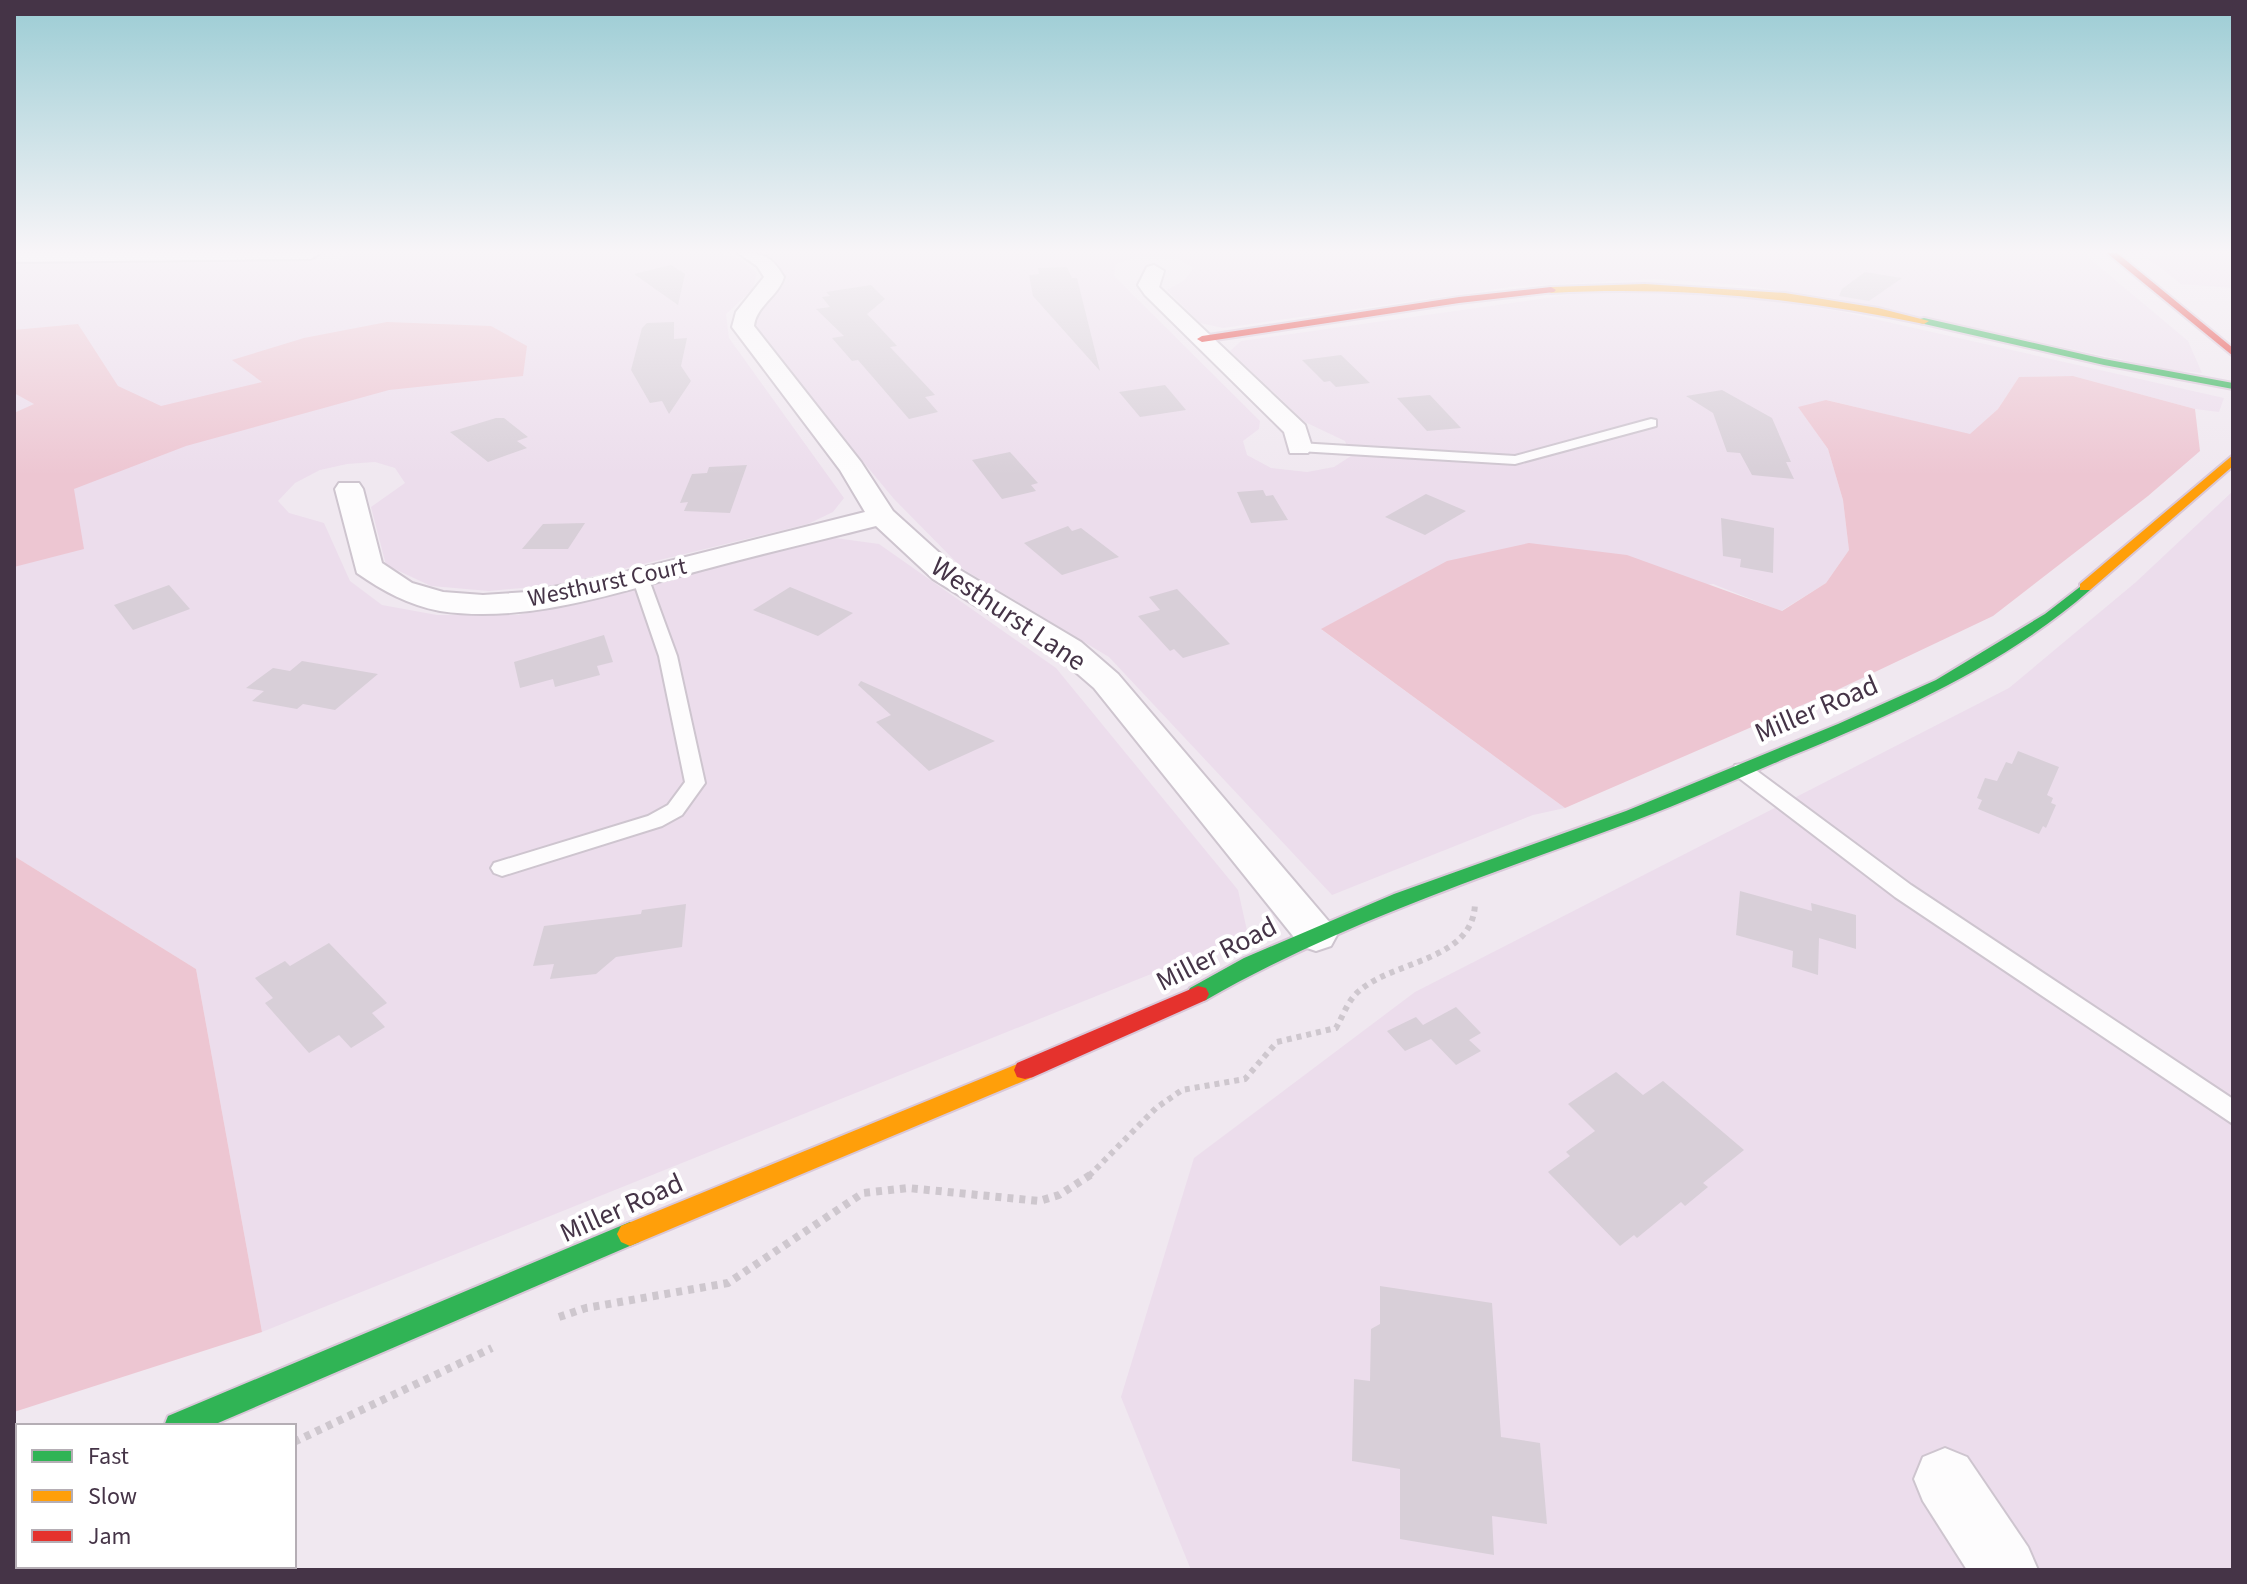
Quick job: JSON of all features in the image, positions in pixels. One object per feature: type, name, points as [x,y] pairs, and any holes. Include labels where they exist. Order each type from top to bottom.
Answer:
[{"type":"street","name":"Westhurst Lane","points":[[743,327],[852,468],[882,516],[944,573],[1048,636],[1106,681],[1140,718],[1316,935]]},
{"type":"street","points":[[1189,327],[1296,430],[1299,447]]},
{"type":"street","points":[[1202,339],[1287,327]]},
{"type":"street","points":[[1947,327],[2233,386]]},
{"type":"street","points":[[2201,327],[2233,353]]},
{"type":"street","name":"Miller Road","points":[[183,1424],[461,1308],[729,1190],[1094,1042],[1188,1000],[1251,964],[1316,935],[1455,878],[1632,815],[1942,683],[2013,643],[2050,617],[2233,459]]},
{"type":"street","name":"Westhurst Court","points":[[349,489],[368,567],[391,585],[426,598],[487,604],[522,602],[640,577],[882,516]]},
{"type":"street","points":[[1945,1479],[2005,1570]]},
{"type":"lane","points":[[1299,447],[1515,460],[1651,423]]},
{"type":"lane","points":[[502,868],[655,821],[675,810],[695,783],[668,656],[640,577]]},
{"type":"lane","points":[[1742,770],[1903,891],[2233,1113]]},
{"type":"path","points":[[551,1320],[586,1308],[728,1283],[746,1274],[863,1193],[908,1188],[1039,1201],[1059,1195],[1095,1172],[1156,1108],[1182,1090],[1245,1079],[1277,1042],[1336,1028],[1358,992],[1387,974],[1440,952],[1472,929],[1478,913],[1475,903],[1455,878]]},
{"type":"path","points":[[296,1441],[497,1346]]},
{"type":"shaded area","points":[[14,327],[728,327],[729,338],[844,498],[833,512],[808,524],[556,585],[489,591],[431,586],[386,565],[371,507],[405,483],[395,468],[375,462],[320,470],[295,483],[278,501],[289,513],[324,523],[350,581],[382,605],[437,615],[518,615],[835,538],[879,544],[1056,668],[1238,890],[1248,935],[262,1332],[196,969],[14,856]]},
{"type":"shaded area","points":[[80,327],[118,386],[161,406],[262,382],[232,360],[304,338],[361,327],[493,327],[527,346],[523,376],[389,390],[186,446],[74,489],[84,549],[14,567],[14,413],[34,404],[14,393],[14,330]]},
{"type":"shaded area","points":[[757,327],[1165,327],[1260,421],[1259,429],[1243,441],[1247,455],[1271,468],[1307,472],[1334,467],[1351,456],[1345,441],[1305,422],[1230,351],[1241,341],[1341,327],[1909,327],[2224,398],[2219,412],[2195,409],[2073,376],[2019,377],[1998,409],[1970,435],[1827,400],[1799,408],[1828,449],[1843,500],[1849,550],[1826,583],[1781,611],[1713,584],[1322,630],[1565,808],[1533,815],[1332,895],[1109,657],[963,569],[894,499],[760,337]]},
{"type":"shaded area","points":[[1969,327],[2171,327],[2188,341],[2202,373],[2171,370]]},
{"type":"shaded area","points":[[2073,376],[2195,409],[2200,451],[2148,496],[1993,616],[1837,690],[1565,808],[1321,629],[1447,561],[1529,543],[1627,555],[1782,611],[1826,583],[1849,550],[1843,500],[1828,449],[1798,407],[1826,400],[1970,434],[1998,409],[2019,377]]},
{"type":"shaded area","points":[[2233,491],[2233,1570],[1191,1570],[1121,1397],[1194,1158],[1415,992],[2009,688],[2136,582]]},
{"type":"shaded area","points":[[14,856],[196,969],[262,1332],[14,1412]]},
{"type":"building","points":[[674,327],[674,339],[687,338],[681,366],[691,381],[669,414],[662,401],[650,403],[631,370],[642,328]]},
{"type":"building","points":[[835,327],[879,327],[897,346],[890,347],[935,395],[925,397],[938,412],[909,419],[858,360],[852,361],[832,338],[844,336]]},
{"type":"building","points":[[1061,327],[1089,327],[1100,371]]},
{"type":"building","points":[[1341,355],[1370,383],[1336,387],[1330,381],[1324,382],[1302,360]]},
{"type":"building","points":[[1165,385],[1186,410],[1140,417],[1119,392]]},
{"type":"building","points":[[1722,390],[1772,418],[1791,462],[1786,462],[1794,479],[1752,475],[1740,453],[1727,452],[1713,413],[1686,396]]},
{"type":"building","points":[[1430,395],[1461,428],[1427,431],[1397,398]]},
{"type":"building","points":[[504,418],[528,437],[517,441],[527,448],[488,462],[450,432]]},
{"type":"building","points":[[1010,452],[1038,483],[1031,485],[1036,491],[1002,499],[972,460]]},
{"type":"building","points":[[747,465],[730,513],[684,511],[688,502],[680,503],[692,474],[707,473],[709,467]]},
{"type":"building","points":[[1263,490],[1266,496],[1273,495],[1288,520],[1251,523],[1237,492]]},
{"type":"building","points":[[1426,494],[1466,511],[1425,535],[1385,517]]},
{"type":"building","points":[[1721,518],[1774,528],[1773,573],[1740,567],[1741,559],[1723,556]]},
{"type":"building","points":[[585,523],[568,549],[522,549],[543,524]]},
{"type":"building","points":[[1068,526],[1072,531],[1081,528],[1119,557],[1062,575],[1024,543]]},
{"type":"building","points":[[169,585],[190,609],[133,630],[114,605]]},
{"type":"building","points":[[790,587],[853,613],[818,636],[753,610]]},
{"type":"building","points":[[1177,589],[1230,644],[1183,658],[1174,649],[1170,651],[1138,616],[1160,610],[1149,597]]},
{"type":"building","points":[[604,635],[613,662],[597,666],[600,675],[555,687],[553,679],[520,688],[514,662]]},
{"type":"building","points":[[302,661],[378,674],[335,710],[303,704],[297,709],[252,701],[264,691],[246,688],[273,668],[290,671]]},
{"type":"building","points":[[861,681],[995,741],[929,771],[876,722],[891,715],[858,685]]},
{"type":"building","points":[[2018,751],[2059,767],[2047,795],[2053,798],[2051,803],[2056,805],[2046,828],[2043,826],[2039,834],[1978,809],[1982,800],[1977,798],[1985,778],[1997,781],[2006,762],[2012,764]]},
{"type":"building","points":[[1740,891],[1812,911],[1811,903],[1856,915],[1856,949],[1819,938],[1818,975],[1792,967],[1793,951],[1736,935]]},
{"type":"building","points":[[686,904],[682,947],[616,957],[596,974],[550,979],[554,964],[533,966],[544,926],[641,914],[642,910]]},
{"type":"building","points":[[329,943],[387,1003],[372,1013],[385,1027],[351,1048],[339,1035],[309,1053],[265,1003],[273,998],[255,978],[285,961],[290,966]]},
{"type":"building","points":[[1456,1007],[1481,1033],[1469,1040],[1481,1051],[1456,1065],[1431,1039],[1405,1051],[1387,1031],[1416,1017],[1423,1025]]},
{"type":"building","points":[[1616,1072],[1643,1095],[1663,1081],[1744,1150],[1703,1183],[1708,1187],[1685,1206],[1681,1202],[1637,1238],[1634,1235],[1620,1246],[1548,1172],[1570,1156],[1566,1152],[1595,1131],[1568,1104]]},
{"type":"building","points":[[1380,1286],[1492,1303],[1501,1437],[1540,1443],[1547,1524],[1492,1516],[1494,1555],[1400,1539],[1400,1469],[1352,1461],[1354,1379],[1370,1381],[1371,1329],[1380,1324]]},
{"type":"traffic: fast","points":[[1950,327],[2104,362],[2233,386]]},
{"type":"traffic: fast","points":[[1198,994],[1251,964],[1401,899],[1632,815],[1844,728],[1942,683],[2050,617],[2085,587]]},
{"type":"traffic: fast","points":[[183,1424],[630,1234]]},
{"type":"traffic: slow","points":[[2085,587],[2233,459]]},
{"type":"traffic: slow","points":[[630,1234],[1025,1070]]},
{"type":"traffic: jam","points":[[1202,339],[1282,327]]},
{"type":"traffic: jam","points":[[2201,327],[2233,353]]},
{"type":"traffic: jam","points":[[1025,1070],[1198,994]]}]
